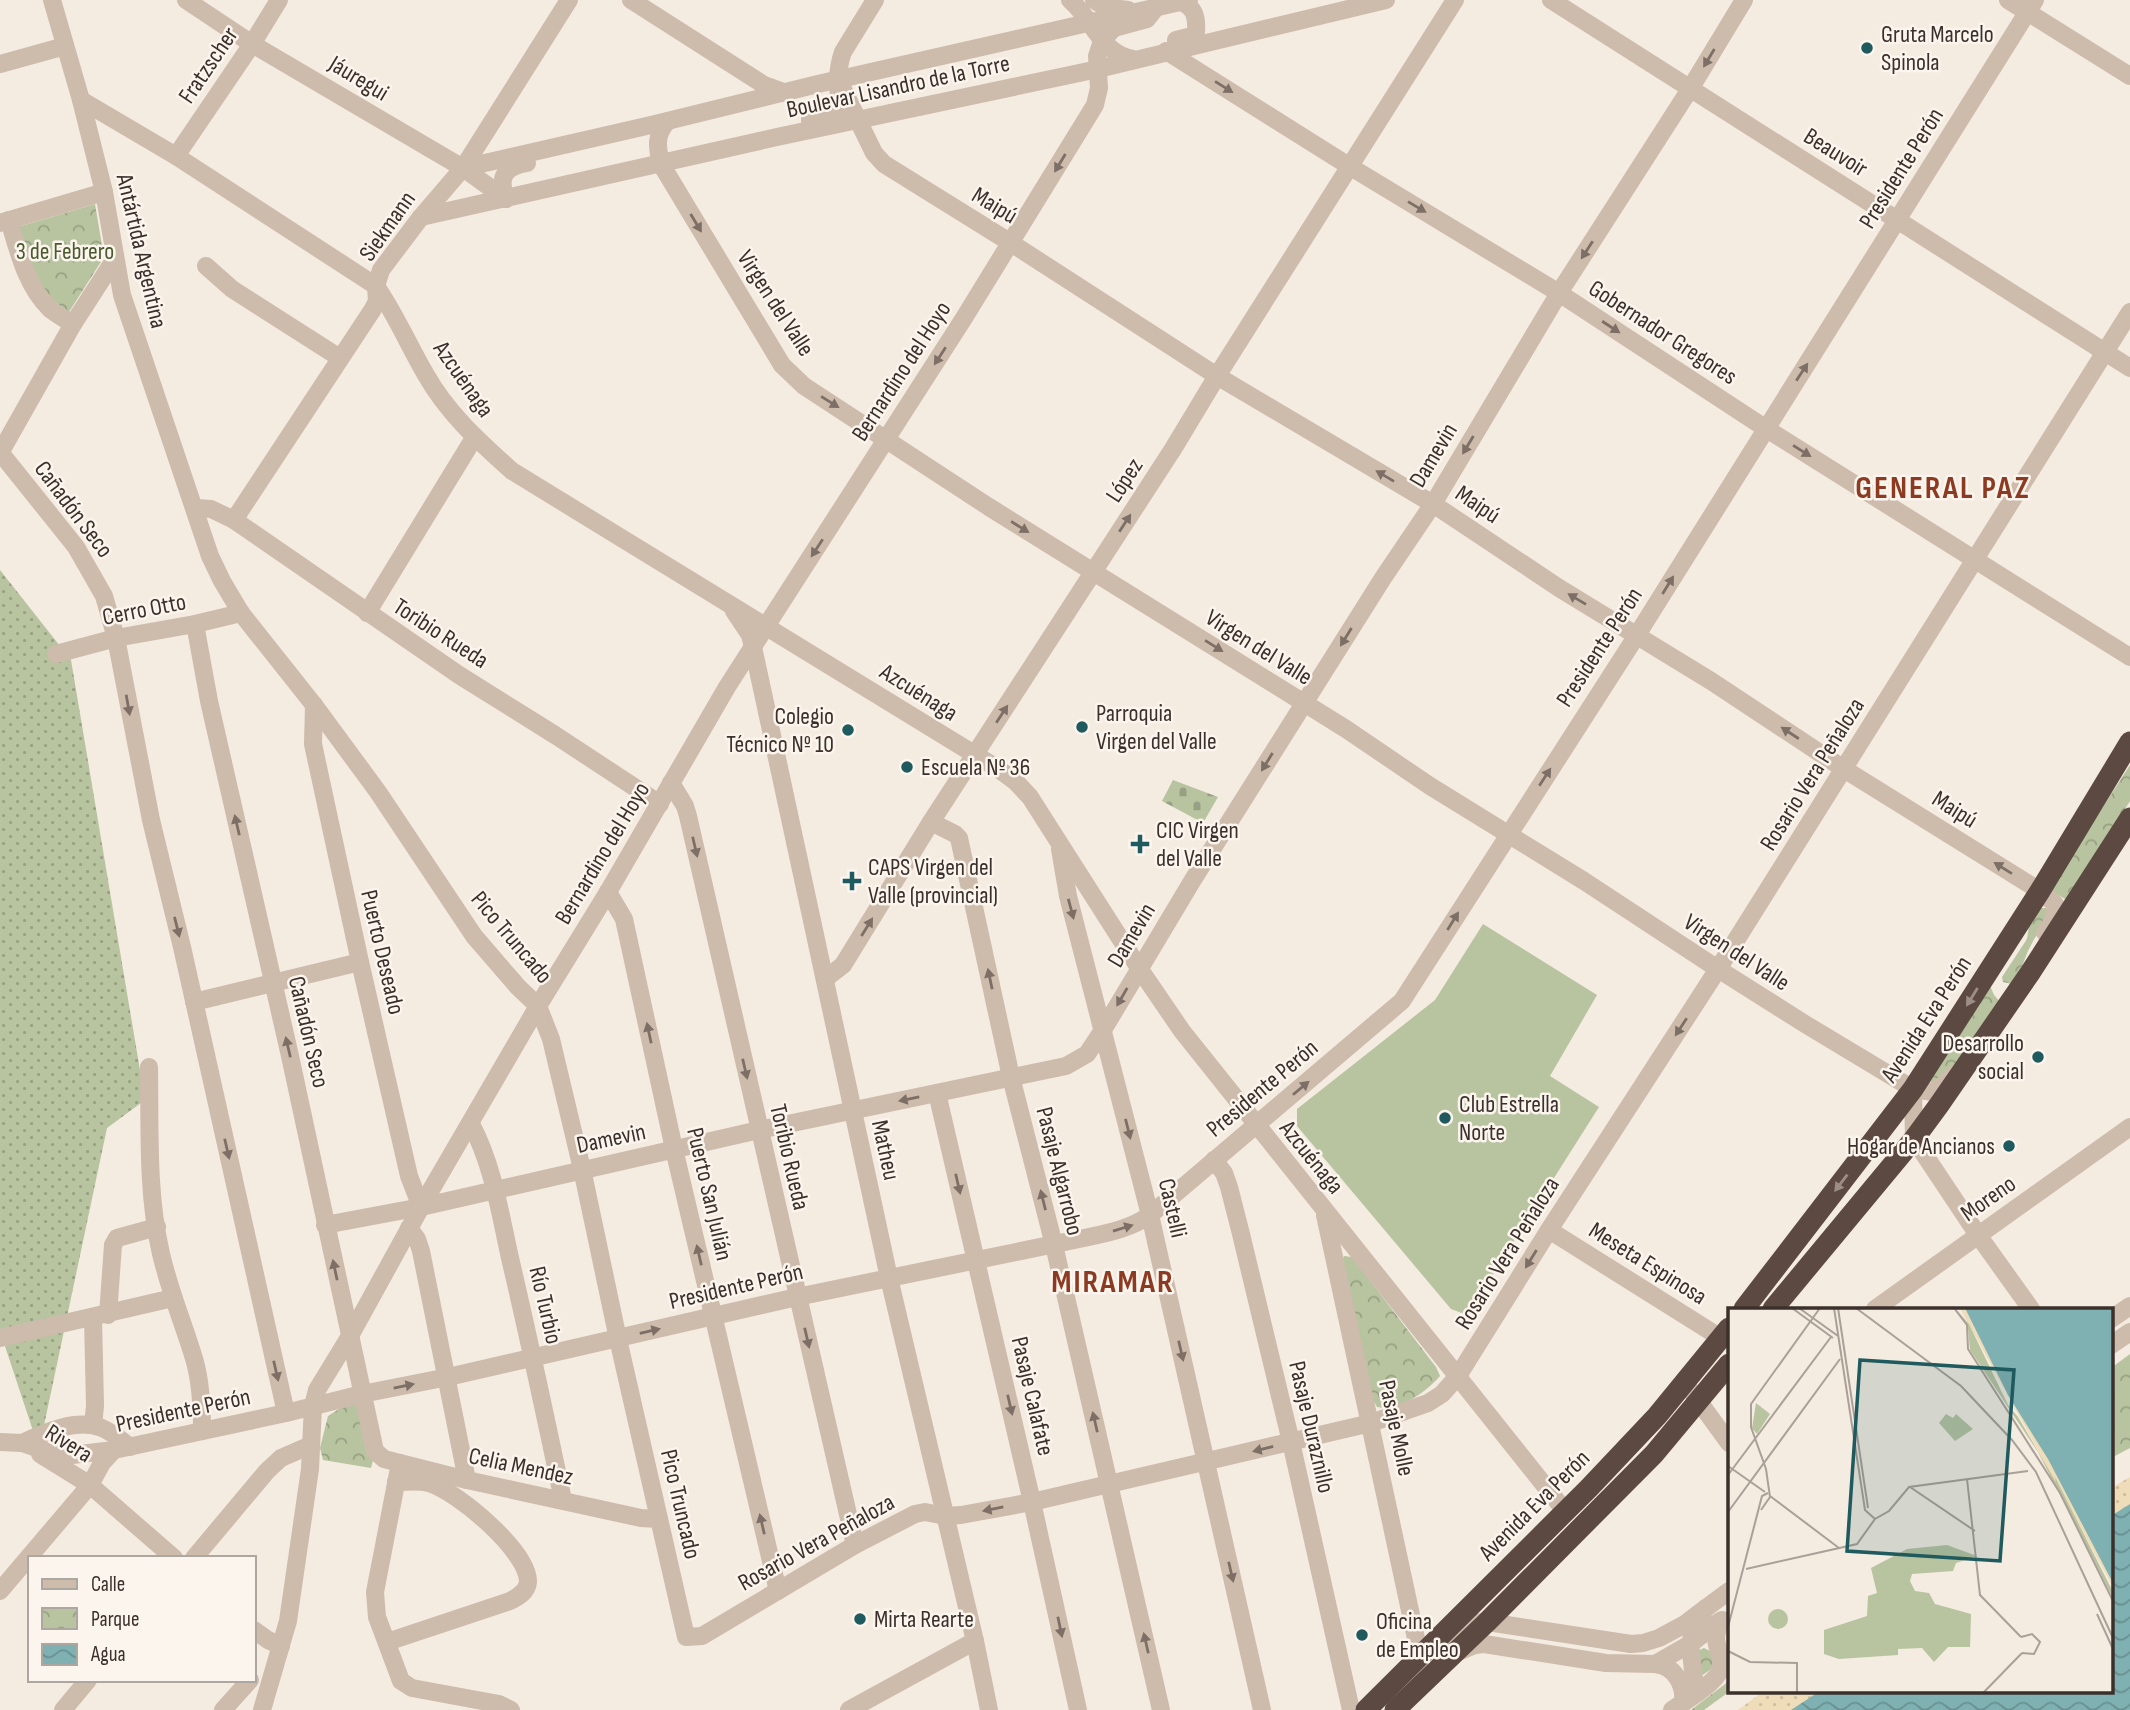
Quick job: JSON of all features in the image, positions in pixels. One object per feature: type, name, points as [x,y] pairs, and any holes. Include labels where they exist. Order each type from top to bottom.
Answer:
[{"type":"highway","name":"Avenida Eva Perón","points":[[1745,1308],[1913,1089],[2130,742]]},
{"type":"highway","points":[[1774,1308],[1914,1139],[1986,1038],[2130,818]]},
{"type":"highway","points":[[2017,991],[2006,993],[1997,987],[1996,981],[2022,934],[2023,917]]},
{"type":"highway","name":"Avenida Eva Perón","points":[[1366,1710],[1657,1416],[1725,1333]]},
{"type":"highway","name":"Avenida Eva Perón","points":[[1395,1710],[1654,1454],[1728,1365]]},
{"type":"highway","points":[[1477,1631],[1473,1614],[1502,1587],[1508,1568]]},
{"type":"highway","points":[[1424,1653],[1439,1644],[1447,1643],[1450,1645],[1449,1657]]},
{"type":"street","name":"Antártida Argentina","points":[[52,0],[104,192],[122,295],[134,334],[196,508],[210,556],[241,613]]},
{"type":"street","name":"Jáuregui","points":[[186,0],[252,44],[463,168],[506,199]]},
{"type":"street","name":"Fratzscher","points":[[176,156],[279,0]]},
{"type":"street","name":"Siekmann","points":[[234,520],[373,309],[377,301],[376,286],[381,270],[463,168],[569,0]]},
{"type":"street","points":[[631,0],[764,85],[786,93]]},
{"type":"street","points":[[777,137],[793,124],[836,112],[840,108],[838,79],[843,52],[875,0]]},
{"type":"street","points":[[1070,0],[1083,13],[1102,41],[1125,58],[1133,59],[1143,49],[1192,36],[1196,32],[1195,13],[1185,1]]},
{"type":"street","points":[[1094,0],[1105,7],[1154,6],[1147,19],[1114,28],[1102,41]]},
{"type":"street","name":"Boulevar Lisandro de la Torre","points":[[421,217],[777,137],[1098,69],[1385,0]]},
{"type":"street","name":"López","points":[[825,979],[843,965],[931,822],[1173,449],[1454,0]]},
{"type":"street","name":"Beauvoir","points":[[1551,0],[2130,368]]},
{"type":"street","name":"Damevin","points":[[325,1225],[421,1207],[759,1130],[1066,1066],[1087,1054],[1304,704],[1433,504],[1559,293],[1744,0]]},
{"type":"street","points":[[2008,0],[2031,6],[2130,76]]},
{"type":"street","name":"Boulevar Lisandro de la Torre","points":[[463,168],[838,79],[1185,1]]},
{"type":"street","name":"Presidente Perón","points":[[0,1442],[22,1443],[55,1454],[72,1455],[122,1448],[797,1297],[1054,1245],[1125,1228],[1150,1215],[1402,1001],[1637,635],[2031,6]]},
{"type":"street","name":"Bernardino del Hoyo","points":[[262,1710],[258,1678],[281,1646],[288,1621],[310,1469],[313,1406],[317,1391],[538,1006],[753,647],[1011,243],[1095,105],[1099,88],[1097,56],[1102,41]]},
{"type":"street","points":[[0,64],[65,46]]},
{"type":"street","name":"Gobernador Gregores","points":[[1167,51],[1349,166],[1559,293],[1765,428],[2130,657]]},
{"type":"street","name":"Maipú","points":[[838,79],[874,153],[884,164],[1217,376],[1433,504],[1559,588],[2039,891],[2055,904],[2055,917],[2030,955],[2027,967],[2029,973]]},
{"type":"street","name":"Azcuénaga","points":[[81,100],[176,156],[376,286],[393,309],[427,377],[458,420],[474,438],[513,471],[1000,771],[1023,789],[1182,1031],[1565,1511]]},
{"type":"street","points":[[661,164],[657,140],[662,127],[668,121]]},
{"type":"street","points":[[506,199],[502,187],[507,170],[514,165],[552,157],[581,140]]},
{"type":"street","name":"Virgen del Valle","points":[[661,164],[782,365],[804,386],[1093,572],[1584,881],[1804,1024],[1913,1089]]},
{"type":"street","points":[[73,324],[50,309],[33,285],[4,221],[104,192]]},
{"type":"street","points":[[0,453],[73,324],[115,259]]},
{"type":"street","points":[[206,266],[232,289],[340,358]]},
{"type":"street","name":"Rosario Vera Peñaloza","points":[[686,1637],[702,1636],[855,1545],[915,1514],[925,1512],[945,1516],[961,1515],[1032,1502],[1371,1423],[1427,1403],[1442,1394],[1458,1376],[1718,969],[2130,312]]},
{"type":"street","points":[[367,613],[474,438]]},
{"type":"street","name":"Cañadón Seco","points":[[0,453],[76,547],[104,596],[116,638],[151,820],[286,1413]]},
{"type":"street","name":"Toribio Rueda","points":[[196,508],[211,509],[234,520],[459,675],[660,804]]},
{"type":"street","name":"Matheu","points":[[729,606],[744,625],[753,647],[889,1278],[989,1710]]},
{"type":"street","name":"Cerro Otto","points":[[57,654],[116,638],[241,613]]},
{"type":"street","name":"Pico Truncado","points":[[241,613],[314,705],[382,799],[474,936],[538,1006],[551,1039],[582,1169],[686,1637]]},
{"type":"street","name":"Cañadón Seco","points":[[195,624],[209,701],[290,1056],[375,1451]]},
{"type":"street","name":"Puerto Deseado","points":[[314,705],[313,744],[409,1176],[421,1207]]},
{"type":"street","name":"Toribio Rueda","points":[[671,783],[688,816],[855,1545]]},
{"type":"street","name":"Pasaje Algarrobo","points":[[931,822],[959,838],[1011,1077],[1054,1245],[1161,1710]]},
{"type":"street","name":"Castelli","points":[[1059,842],[1068,896],[1150,1215],[1262,1710]]},
{"type":"street","name":"Puerto San Julián","points":[[608,892],[624,919],[674,1149],[778,1591]]},
{"type":"street","points":[[194,1002],[360,962]]},
{"type":"street","points":[[1986,1038],[1942,1086],[1933,1092],[1913,1089],[1914,1139],[2030,1308]]},
{"type":"street","points":[[149,1067],[152,1188],[159,1246],[195,1364],[202,1402],[202,1431]]},
{"type":"street","name":"Pasaje Calafate","points":[[937,1093],[1079,1710]]},
{"type":"street","name":"Río Turbio","points":[[471,1124],[482,1146],[494,1189],[534,1357],[563,1500]]},
{"type":"street","name":"Moreno","points":[[1876,1308],[2130,1127]]},
{"type":"street","name":"Pasaje Duraznillo","points":[[1214,1160],[1224,1172],[1229,1187],[1291,1442],[1351,1710]]},
{"type":"street","name":"Pasaje Molle","points":[[1324,1211],[1424,1653]]},
{"type":"street","points":[[93,1425],[100,1316],[113,1244],[117,1238],[157,1227]]},
{"type":"street","points":[[409,1228],[421,1251],[467,1480]]},
{"type":"street","name":"Meseta Espinosa","points":[[1549,1230],[1725,1333]]},
{"type":"street","points":[[0,1338],[173,1298]]},
{"type":"street","points":[[2112,1319],[2130,1306]]},
{"type":"street","points":[[2112,1344],[2130,1332]]},
{"type":"street","points":[[1684,1383],[1722,1419],[1728,1440]]},
{"type":"street","points":[[22,1443],[48,1431],[93,1425],[105,1429],[122,1448],[102,1463],[89,1485],[29,1556]]},
{"type":"street","name":"Rivera","points":[[22,1443],[89,1485],[172,1556]]},
{"type":"street","points":[[196,1556],[267,1471],[281,1458],[311,1445]]},
{"type":"street","name":"Celia Mendez","points":[[375,1451],[384,1458],[467,1480],[640,1518],[659,1519]]},
{"type":"street","points":[[400,1463],[375,1592],[377,1617],[401,1681],[412,1688],[499,1704],[511,1710]]},
{"type":"street","points":[[387,1642],[510,1601],[522,1594],[528,1583],[525,1569],[515,1553],[484,1518],[431,1484],[396,1482]]},
{"type":"street","points":[[0,1591],[28,1558]]},
{"type":"street","points":[[1424,1653],[1477,1631],[1643,1643],[1685,1624],[1728,1592]]},
{"type":"street","points":[[1677,1706],[1694,1679],[1690,1644],[1696,1621],[1706,1608]]},
{"type":"street","points":[[1655,1664],[1690,1644],[1725,1618]]},
{"type":"street","points":[[1677,1706],[1717,1676],[1721,1662],[1715,1646],[1715,1637],[1725,1618]]},
{"type":"street","points":[[256,1631],[281,1646]]},
{"type":"street","points":[[1477,1631],[1606,1663],[1655,1664],[1670,1669],[1681,1682],[1684,1694],[1677,1706]]},
{"type":"street","points":[[849,1710],[975,1641]]},
{"type":"street","points":[[63,1710],[86,1682]]},
{"type":"street","points":[[223,1710],[254,1682]]},
{"type":"green space","name":"3 de Febrero","points":[[95,204],[104,257],[69,312],[51,299],[37,280],[18,227]]},
{"type":"green space","points":[[0,570],[71,660],[145,1100],[107,1128],[39,1449],[0,1331]]},
{"type":"green space","points":[[2130,765],[2130,801],[2068,899],[2065,899],[2053,892],[2052,886]]},
{"type":"green space","points":[[1173,780],[1218,797],[1203,823],[1162,801]]},
{"type":"green space","points":[[2041,908],[2050,911],[2046,921],[2012,984],[2003,982],[2002,977],[2027,939],[2029,926]]},
{"type":"green space","name":"Club Estrella Norte","points":[[1483,924],[1597,995],[1550,1076],[1599,1107],[1467,1315],[1451,1309],[1297,1126],[1297,1109],[1435,1000]]},
{"type":"green space","points":[[1989,983],[2001,1003],[1946,1075],[1938,1082],[1930,1082]]},
{"type":"green space","points":[[1344,1256],[1352,1257],[1436,1367],[1440,1376],[1420,1394],[1403,1404],[1377,1407],[1372,1398],[1341,1264]]},
{"type":"green space","points":[[2130,1354],[2130,1448],[2112,1457],[2112,1367]]},
{"type":"green space","points":[[362,1394],[375,1452],[371,1468],[323,1460],[320,1448],[328,1416]]},
{"type":"green space","points":[[1704,1648],[1710,1651],[1714,1664],[1701,1676],[1697,1651]]},
{"type":"green space","points":[[1728,1682],[1729,1692],[1704,1710],[1691,1710]]},
{"type":"sand","points":[[2130,1477],[2130,1577],[2112,1587],[2112,1487]]},
{"type":"sand","points":[[1763,1692],[1937,1692],[1907,1710],[1738,1710]]},
{"type":"water","points":[[2130,1504],[2130,1710],[1791,1710],[1818,1692],[2112,1692],[2112,1515]]},
{"type":"place","name":"Gruta Marcelo Spinola","points":[[1867,48]]},
{"type":"place","name":"Parroquia Virgen del Valle","points":[[1082,727]]},
{"type":"place","name":"Colegio Técnico Nº 10","points":[[848,730]]},
{"type":"place","name":"Escuela Nº 36","points":[[907,767]]},
{"type":"place","name":"CIC Virgen del Valle","points":[[1140,844]]},
{"type":"place","name":"CAPS Virgen del Valle (provincial)","points":[[852,881]]},
{"type":"place","name":"Desarrollo social","points":[[2038,1057]]},
{"type":"place","name":"Club Estrella Norte","points":[[1445,1118]]},
{"type":"place","name":"Hogar de Ancianos","points":[[2009,1146]]},
{"type":"place","name":"Mirta Rearte","points":[[860,1619]]},
{"type":"place","name":"Oficina de Empleo","points":[[1362,1635]]},
{"type":"district","name":"GENERAL PAZ","points":[[1943,487]]},
{"type":"district","name":"MIRAMAR","points":[[1113,1281]]}]
